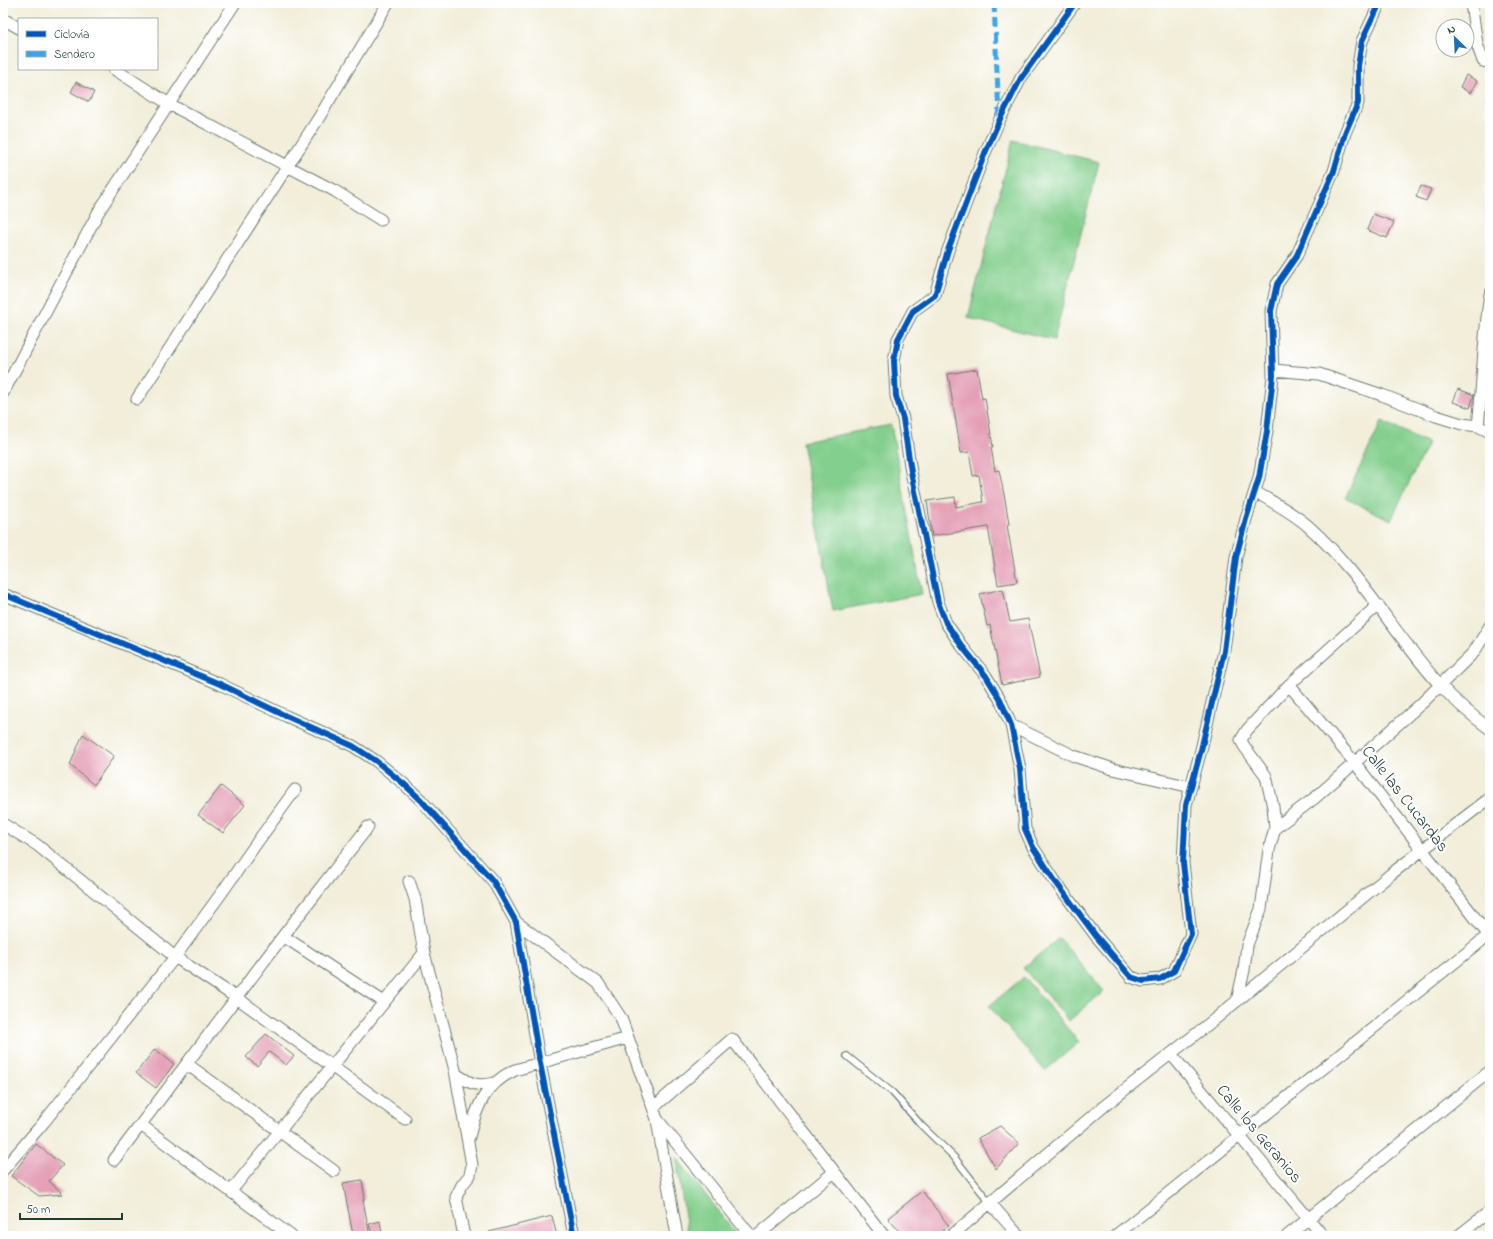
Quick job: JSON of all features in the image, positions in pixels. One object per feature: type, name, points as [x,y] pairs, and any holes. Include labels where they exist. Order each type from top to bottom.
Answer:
[{"type":"street","points":[[3,393],[99,211],[235,3]]},
{"type":"street","points":[[137,399],[318,119],[388,3]]},
{"type":"street","points":[[1075,3],[1021,78],[1000,119],[948,250],[935,295],[913,311],[898,339],[894,361],[896,396],[903,419],[911,472],[938,602],[946,623],[961,645],[986,676],[1000,699],[1011,725],[1020,769],[1025,829],[1033,847],[1055,881],[1096,936],[1132,977],[1143,981],[1160,979],[1174,971],[1191,934],[1183,863],[1186,805],[1201,750],[1224,651],[1236,557],[1259,478],[1267,431],[1273,370],[1271,311],[1277,284],[1297,255],[1334,171],[1345,133],[1358,103],[1358,66],[1362,41],[1380,3]]},
{"type":"street","points":[[1472,3],[1477,44],[1483,61],[1490,64]]},
{"type":"street","points":[[3,19],[18,27]]},
{"type":"street","points":[[116,70],[169,104],[335,191],[381,220]]},
{"type":"street","points":[[1478,426],[1490,294]]},
{"type":"street","points":[[1273,370],[1318,374],[1382,395],[1436,416],[1462,424],[1478,426],[1490,432]]},
{"type":"street","points":[[1255,492],[1286,510],[1308,526],[1339,558],[1378,605],[1440,685],[1472,716],[1490,729]]},
{"type":"street","points":[[3,594],[220,684],[353,746],[376,761],[421,800],[493,881],[516,922],[540,1063],[574,1236]]},
{"type":"street","points":[[1237,1001],[1244,970],[1247,945],[1262,909],[1269,850],[1275,828],[1273,806],[1266,776],[1241,740],[1247,730],[1290,686],[1378,605]]},
{"type":"street","points":[[1275,828],[1316,797],[1422,703],[1474,652],[1490,626]]},
{"type":"street","name":"Calle las Cucardas","points":[[1290,686],[1355,763],[1490,935]]},
{"type":"street","points":[[1011,725],[1074,756],[1113,768],[1191,787]]},
{"type":"street","points":[[3,1170],[44,1122],[175,956],[224,891],[295,790]]},
{"type":"street","points":[[951,1236],[1103,1107],[1237,1001],[1391,874],[1490,798]]},
{"type":"street","points":[[3,824],[38,845],[175,956],[405,1119]]},
{"type":"street","points":[[114,1160],[283,936],[368,828]]},
{"type":"street","points":[[409,881],[415,899],[424,953],[456,1074],[472,1165],[470,1175],[462,1185],[456,1197],[464,1236]]},
{"type":"street","points":[[516,922],[598,983],[621,1018],[657,1120],[677,1236]]},
{"type":"street","points":[[1115,1236],[1490,935]]},
{"type":"street","points":[[283,936],[384,1002]]},
{"type":"street","points":[[231,1192],[424,953]]},
{"type":"street","points":[[468,1143],[474,1117],[483,1097],[494,1083],[503,1075],[515,1070],[628,1038]]},
{"type":"street","points":[[653,1108],[732,1039],[884,1236]]},
{"type":"street","name":"Calle los Geranios","points":[[1171,1054],[1323,1236]]},
{"type":"street","points":[[187,1064],[334,1171]]},
{"type":"street","points":[[1287,1236],[1490,1071]]},
{"type":"street","points":[[456,1074],[468,1082],[476,1085],[494,1083]]},
{"type":"street","points":[[657,1120],[751,1236]]},
{"type":"street","points":[[141,1125],[291,1236]]},
{"type":"street","points":[[757,1236],[834,1172]]},
{"type":"street","points":[[990,1203],[1019,1236]]},
{"type":"street","points":[[1458,1236],[1490,1211]]},
{"type":"lane","points":[[847,1056],[892,1093],[921,1125],[954,1157],[990,1203]]},
{"type":"green space","points":[[1013,140],[1099,162],[1054,340],[968,318]]},
{"type":"green space","points":[[1382,421],[1428,443],[1391,520],[1345,498]]},
{"type":"green space","points":[[891,425],[922,594],[833,611],[802,442]]},
{"type":"green space","points":[[1059,938],[1104,991],[1069,1021],[1023,968]]},
{"type":"green space","points":[[1024,977],[1079,1042],[1045,1071],[989,1006]]},
{"type":"green space","points":[[676,1157],[738,1236],[688,1236]]},
{"type":"building","points":[[1466,75],[1477,81],[1470,93],[1460,87]]},
{"type":"building","points":[[76,82],[94,92],[89,102],[71,92]]},
{"type":"building","points":[[1421,186],[1431,189],[1426,201],[1416,197]]},
{"type":"building","points":[[1373,214],[1394,222],[1387,238],[1367,230]]},
{"type":"building","points":[[977,369],[982,399],[985,398],[993,447],[991,447],[995,471],[999,470],[1005,499],[1009,524],[1007,525],[1017,582],[998,585],[988,527],[932,536],[927,501],[955,497],[956,507],[983,502],[979,475],[973,476],[969,452],[961,453],[948,374]]},
{"type":"building","points":[[1458,389],[1474,395],[1470,408],[1453,402]]},
{"type":"building","points":[[1003,589],[1010,622],[1028,619],[1040,677],[1002,685],[990,625],[987,626],[980,594]]},
{"type":"building","points":[[83,734],[114,756],[94,785],[70,765]]},
{"type":"building","points":[[221,786],[245,805],[223,833],[198,815]]},
{"type":"building","points":[[266,1034],[294,1056],[286,1065],[269,1052],[257,1066],[246,1057]]},
{"type":"building","points":[[155,1049],[174,1064],[156,1088],[136,1073]]},
{"type":"building","points":[[1000,1126],[1019,1143],[996,1169],[978,1138]]},
{"type":"building","points":[[36,1144],[63,1165],[49,1181],[63,1194],[39,1196],[11,1176]]},
{"type":"building","points":[[362,1180],[365,1199],[363,1200],[369,1232],[353,1235],[343,1183]]},
{"type":"building","points":[[922,1191],[949,1226],[936,1236],[903,1236],[888,1218]]},
{"type":"building","points":[[552,1216],[557,1236],[490,1236],[489,1232]]},
{"type":"building","points":[[380,1221],[382,1233],[372,1235],[369,1224]]},
{"type":"marked path","points":[[994,3],[999,117]]},
{"type":"cycle path","points":[[1075,3],[1021,78],[985,153],[948,250],[935,295],[913,311],[898,339],[894,361],[896,396],[903,419],[911,472],[938,602],[946,623],[961,645],[986,676],[1000,699],[1011,725],[1020,769],[1025,829],[1033,847],[1055,881],[1096,936],[1131,977],[1143,981],[1160,979],[1174,971],[1191,934],[1183,863],[1186,805],[1201,750],[1224,651],[1236,557],[1259,478],[1267,431],[1273,376],[1271,311],[1277,284],[1297,255],[1334,171],[1345,133],[1358,103],[1358,66],[1362,41],[1380,3]]},
{"type":"cycle path","points":[[3,594],[220,684],[353,746],[376,761],[421,800],[493,881],[516,922],[539,1058],[574,1236]]}]
